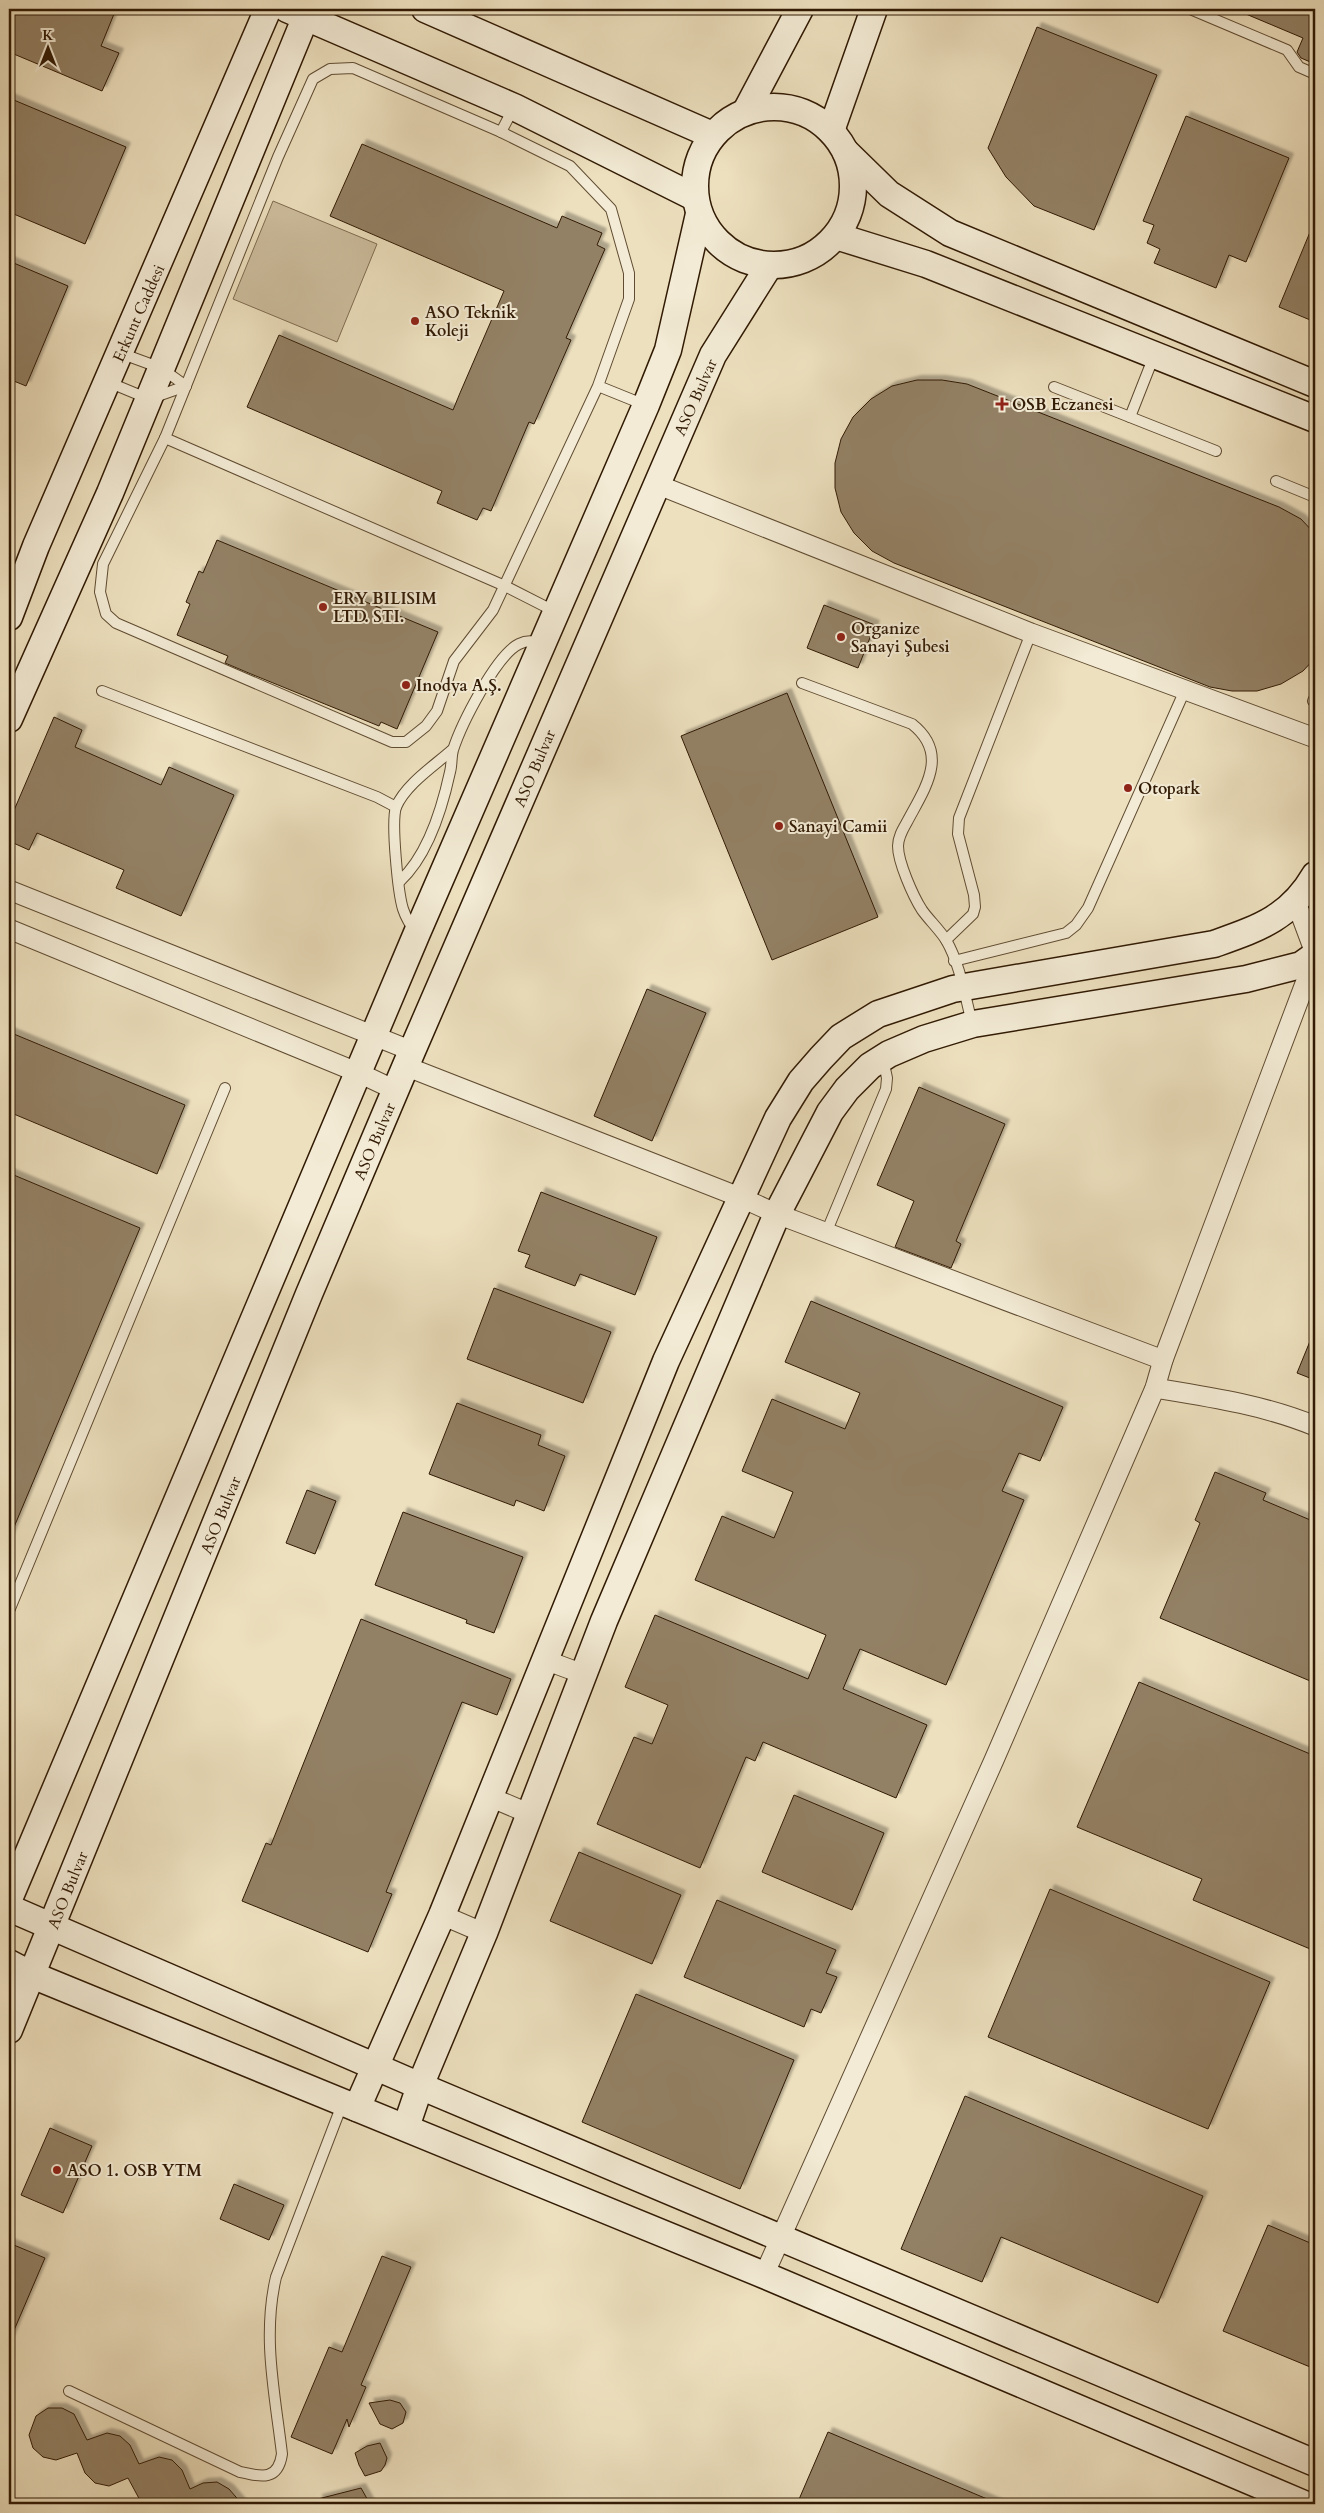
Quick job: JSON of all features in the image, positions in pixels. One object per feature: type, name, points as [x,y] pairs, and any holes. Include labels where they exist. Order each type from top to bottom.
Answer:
[{"type":"street","name":"Erkunt Caddesi","points":[[9,617],[36,546],[268,9]]},
{"type":"street","points":[[425,9],[712,135]]},
{"type":"street","points":[[746,111],[800,9]]},
{"type":"street","points":[[831,131],[874,9]]},
{"type":"street","points":[[9,719],[110,493],[149,399],[300,11],[514,107],[696,205],[714,240],[739,258],[769,266],[806,259],[823,248],[836,236],[850,210],[855,195],[846,152]]},
{"type":"street","points":[[9,1899],[417,933],[646,405],[668,350],[696,205],[694,175],[698,161],[712,135],[728,121],[746,111],[769,107],[792,108],[813,117],[831,131],[846,152],[889,194],[950,233],[1315,384]]},
{"type":"street","points":[[836,236],[926,264],[1315,419]]},
{"type":"street","name":"ASO Bulvar","points":[[9,2030],[309,1294],[656,484],[713,355],[769,266]]},
{"type":"street","points":[[656,484],[1031,633],[1315,738]]},
{"type":"street","points":[[350,2105],[376,2066],[442,1915],[666,1361],[788,1102],[806,1076],[841,1037],[878,1014],[963,988],[1214,944],[1250,931],[1279,917],[1305,892],[1315,875]]},
{"type":"street","points":[[9,890],[374,1036],[409,1058],[777,1214],[1163,1360]]},
{"type":"street","points":[[764,2275],[994,1760],[1155,1388],[1163,1360],[1315,955],[1296,902]]},
{"type":"street","points":[[9,929],[359,1073],[395,1090]]},
{"type":"street","points":[[406,2127],[420,2086],[484,1933],[604,1621],[777,1214],[830,1112],[847,1089],[870,1066],[883,1058],[924,1039],[973,1024],[1246,979],[1301,965],[1315,955]]},
{"type":"street","points":[[1155,1388],[1212,1397],[1281,1412],[1315,1426]]},
{"type":"street","points":[[545,1660],[584,1674]]},
{"type":"street","points":[[490,1796],[530,1814]]},
{"type":"street","points":[[9,1908],[420,2086],[1315,2463]]},
{"type":"street","points":[[442,1915],[484,1933]]},
{"type":"street","points":[[9,1963],[32,1975],[764,2275],[1304,2504]]},
{"type":"lane","points":[[1191,9],[1287,50],[1299,67],[1315,74]]},
{"type":"lane","points":[[353,68],[501,132],[570,166],[610,208],[629,273],[629,299],[598,386],[493,610],[454,661],[438,712],[426,726],[406,742],[392,742],[116,623],[106,614],[100,592],[103,564],[165,438],[278,157],[313,79],[330,69],[353,68]]},
{"type":"lane","points":[[501,132],[514,107]]},
{"type":"lane","points":[[120,353],[161,368],[186,386]]},
{"type":"lane","points":[[1130,417],[1154,355]]},
{"type":"lane","points":[[108,382],[149,399],[186,386]]},
{"type":"lane","points":[[598,386],[646,405]]},
{"type":"lane","points":[[1054,387],[1216,451]]},
{"type":"lane","points":[[165,438],[505,586],[556,612]]},
{"type":"lane","points":[[1276,482],[1315,497]]},
{"type":"lane","points":[[946,940],[973,914],[975,907],[974,895],[958,834],[958,818],[1031,633]]},
{"type":"lane","points":[[400,882],[412,869],[425,847],[451,772],[452,750],[480,692],[507,654],[525,642],[542,643]]},
{"type":"lane","points":[[802,683],[912,724],[925,735],[932,756],[932,768],[924,789],[899,838],[899,857],[916,900],[946,940],[973,1024]]},
{"type":"lane","points":[[954,961],[1066,934],[1076,925],[1088,908],[1185,690]]},
{"type":"lane","points":[[102,691],[377,797],[396,807]]},
{"type":"lane","points":[[417,933],[409,924],[403,910],[394,824],[396,807],[421,777],[452,750]]},
{"type":"lane","points":[[826,1233],[886,1089],[887,1078],[883,1058]]},
{"type":"lane","points":[[9,1611],[225,1088]]},
{"type":"lane","points":[[69,2391],[240,2472],[268,2475],[274,2473],[280,2467],[282,2454],[269,2345],[270,2305],[276,2277],[350,2105]]},
{"type":"shaded area","points":[[273,201],[377,244],[337,342],[233,299]]},
{"type":"building","points":[[9,9],[116,9],[101,46],[119,53],[102,91],[9,52]]},
{"type":"building","points":[[1234,9],[1315,9],[1315,64],[1301,58],[1297,52],[1303,38]]},
{"type":"building","points":[[1037,27],[1157,75],[1094,230],[1034,206],[1006,177],[988,148]]},
{"type":"building","points":[[9,98],[126,147],[85,244],[9,212]]},
{"type":"building","points":[[1186,116],[1289,158],[1246,262],[1229,255],[1216,288],[1154,263],[1160,249],[1147,243],[1154,225],[1143,221]]},
{"type":"building","points":[[362,144],[557,228],[562,216],[602,233],[597,245],[605,249],[566,338],[571,340],[534,424],[529,422],[491,511],[483,508],[477,520],[437,503],[442,491],[247,407],[279,335],[453,410],[504,291],[330,216]]},
{"type":"building","points":[[1315,220],[1315,322],[1279,307]]},
{"type":"building","points":[[9,261],[68,286],[26,386],[9,379]]},
{"type":"building","points":[[917,380],[942,380],[967,384],[1279,507],[1301,519],[1315,534],[1315,658],[1303,671],[1281,684],[1257,691],[1232,691],[1210,687],[894,563],[872,551],[854,533],[841,512],[835,488],[835,463],[841,439],[853,417],[871,399],[892,386]]},
{"type":"building","points":[[217,540],[438,632],[397,729],[381,722],[379,726],[225,663],[228,656],[177,635],[190,604],[186,602],[199,571],[203,573]]},
{"type":"building","name":"Organize Sanayi Şubesi","points":[[824,605],[875,625],[858,668],[807,648]]},
{"type":"building","name":"Sanayi Camii","points":[[787,693],[878,917],[772,960],[681,736]]},
{"type":"building","points":[[54,717],[82,730],[75,747],[161,785],[169,767],[234,795],[181,916],[116,888],[124,870],[37,833],[29,850],[9,841],[9,822]]},
{"type":"building","points":[[647,989],[706,1013],[652,1141],[594,1116]]},
{"type":"building","points":[[9,1032],[185,1105],[157,1174],[9,1112]]},
{"type":"building","points":[[919,1087],[1005,1124],[956,1241],[961,1244],[951,1268],[895,1247],[914,1201],[877,1185]]},
{"type":"building","points":[[9,1173],[140,1228],[9,1539]]},
{"type":"building","points":[[541,1192],[657,1237],[635,1295],[580,1274],[575,1286],[525,1267],[530,1255],[518,1251]]},
{"type":"building","points":[[494,1288],[611,1332],[583,1403],[467,1359]]},
{"type":"building","points":[[811,1301],[1063,1407],[1040,1461],[1019,1453],[1002,1491],[1024,1500],[946,1685],[860,1649],[843,1689],[927,1725],[896,1798],[763,1742],[755,1761],[746,1757],[700,1868],[597,1824],[634,1737],[652,1744],[668,1705],[625,1687],[655,1615],[808,1679],[826,1635],[695,1580],[722,1516],[774,1538],[793,1492],[742,1471],[772,1399],[845,1429],[860,1393],[785,1362]]},
{"type":"building","points":[[1315,1329],[1315,1380],[1297,1373]]},
{"type":"building","points":[[457,1403],[541,1435],[538,1445],[565,1456],[544,1511],[516,1500],[514,1506],[429,1474]]},
{"type":"building","points":[[1215,1472],[1266,1493],[1263,1500],[1315,1522],[1315,1683],[1160,1618],[1200,1523],[1195,1520]]},
{"type":"building","points":[[307,1490],[336,1501],[315,1554],[286,1543]]},
{"type":"building","points":[[403,1512],[523,1557],[494,1633],[466,1623],[467,1620],[375,1585]]},
{"type":"building","points":[[361,1619],[511,1679],[497,1715],[462,1702],[386,1892],[392,1894],[368,1952],[242,1901],[266,1843],[271,1845]]},
{"type":"building","points":[[1139,1682],[1315,1756],[1315,1951],[1193,1900],[1202,1879],[1077,1827]]},
{"type":"building","points":[[794,1795],[884,1833],[852,1910],[762,1872]]},
{"type":"building","points":[[579,1852],[681,1895],[652,1964],[550,1921]]},
{"type":"building","points":[[1050,1889],[1270,1982],[1208,2129],[988,2037]]},
{"type":"building","points":[[717,1900],[836,1950],[826,1973],[837,1977],[821,2013],[811,2009],[804,2027],[684,1977]]},
{"type":"building","points":[[636,1994],[794,2060],[740,2189],[582,2122]]},
{"type":"building","points":[[965,2096],[1203,2196],[1158,2303],[1001,2237],[982,2282],[901,2249]]},
{"type":"building","name":"ASO 1. OSB YTM","points":[[50,2128],[92,2146],[63,2213],[21,2195]]},
{"type":"building","points":[[234,2184],[284,2205],[269,2240],[220,2219]]},
{"type":"building","points":[[1268,2225],[1315,2245],[1315,2369],[1223,2331]]},
{"type":"building","points":[[9,2243],[45,2258],[9,2342]]},
{"type":"building","points":[[382,2256],[411,2267],[361,2385],[366,2387],[349,2427],[347,2419],[332,2454],[291,2437],[329,2347],[342,2352]]},
{"type":"building","points":[[390,2400],[400,2403],[406,2412],[403,2423],[392,2429],[380,2424],[369,2403]]},
{"type":"building","points":[[48,2408],[62,2408],[74,2414],[87,2440],[107,2433],[120,2436],[130,2445],[139,2464],[159,2457],[172,2460],[182,2470],[190,2489],[203,2483],[217,2482],[229,2489],[242,2504],[142,2504],[128,2478],[109,2486],[95,2483],[85,2473],[77,2453],[56,2460],[43,2457],[33,2448],[29,2435],[36,2416]]},
{"type":"building","points":[[828,2432],[999,2504],[797,2504]]},
{"type":"building","points":[[380,2443],[387,2458],[385,2465],[381,2471],[365,2476],[355,2453],[367,2446]]},
{"type":"building","points":[[361,2488],[370,2504],[319,2504],[318,2499]]},
{"type":"place","name":"ASO Teknik Koleji","points":[[415,321]]},
{"type":"place","name":"OSB Eczanesi","points":[[1002,404]]},
{"type":"place","name":"ERY BILISIM LTD. STI.","points":[[323,607]]},
{"type":"place","name":"Organize Sanayi Şubesi","points":[[841,637]]},
{"type":"place","name":"Inodya A.Ş.","points":[[406,685]]},
{"type":"place","name":"Otopark","points":[[1128,788]]},
{"type":"place","name":"Sanayi Camii","points":[[779,826]]},
{"type":"place","name":"ASO 1. OSB YTM","points":[[57,2170]]}]
